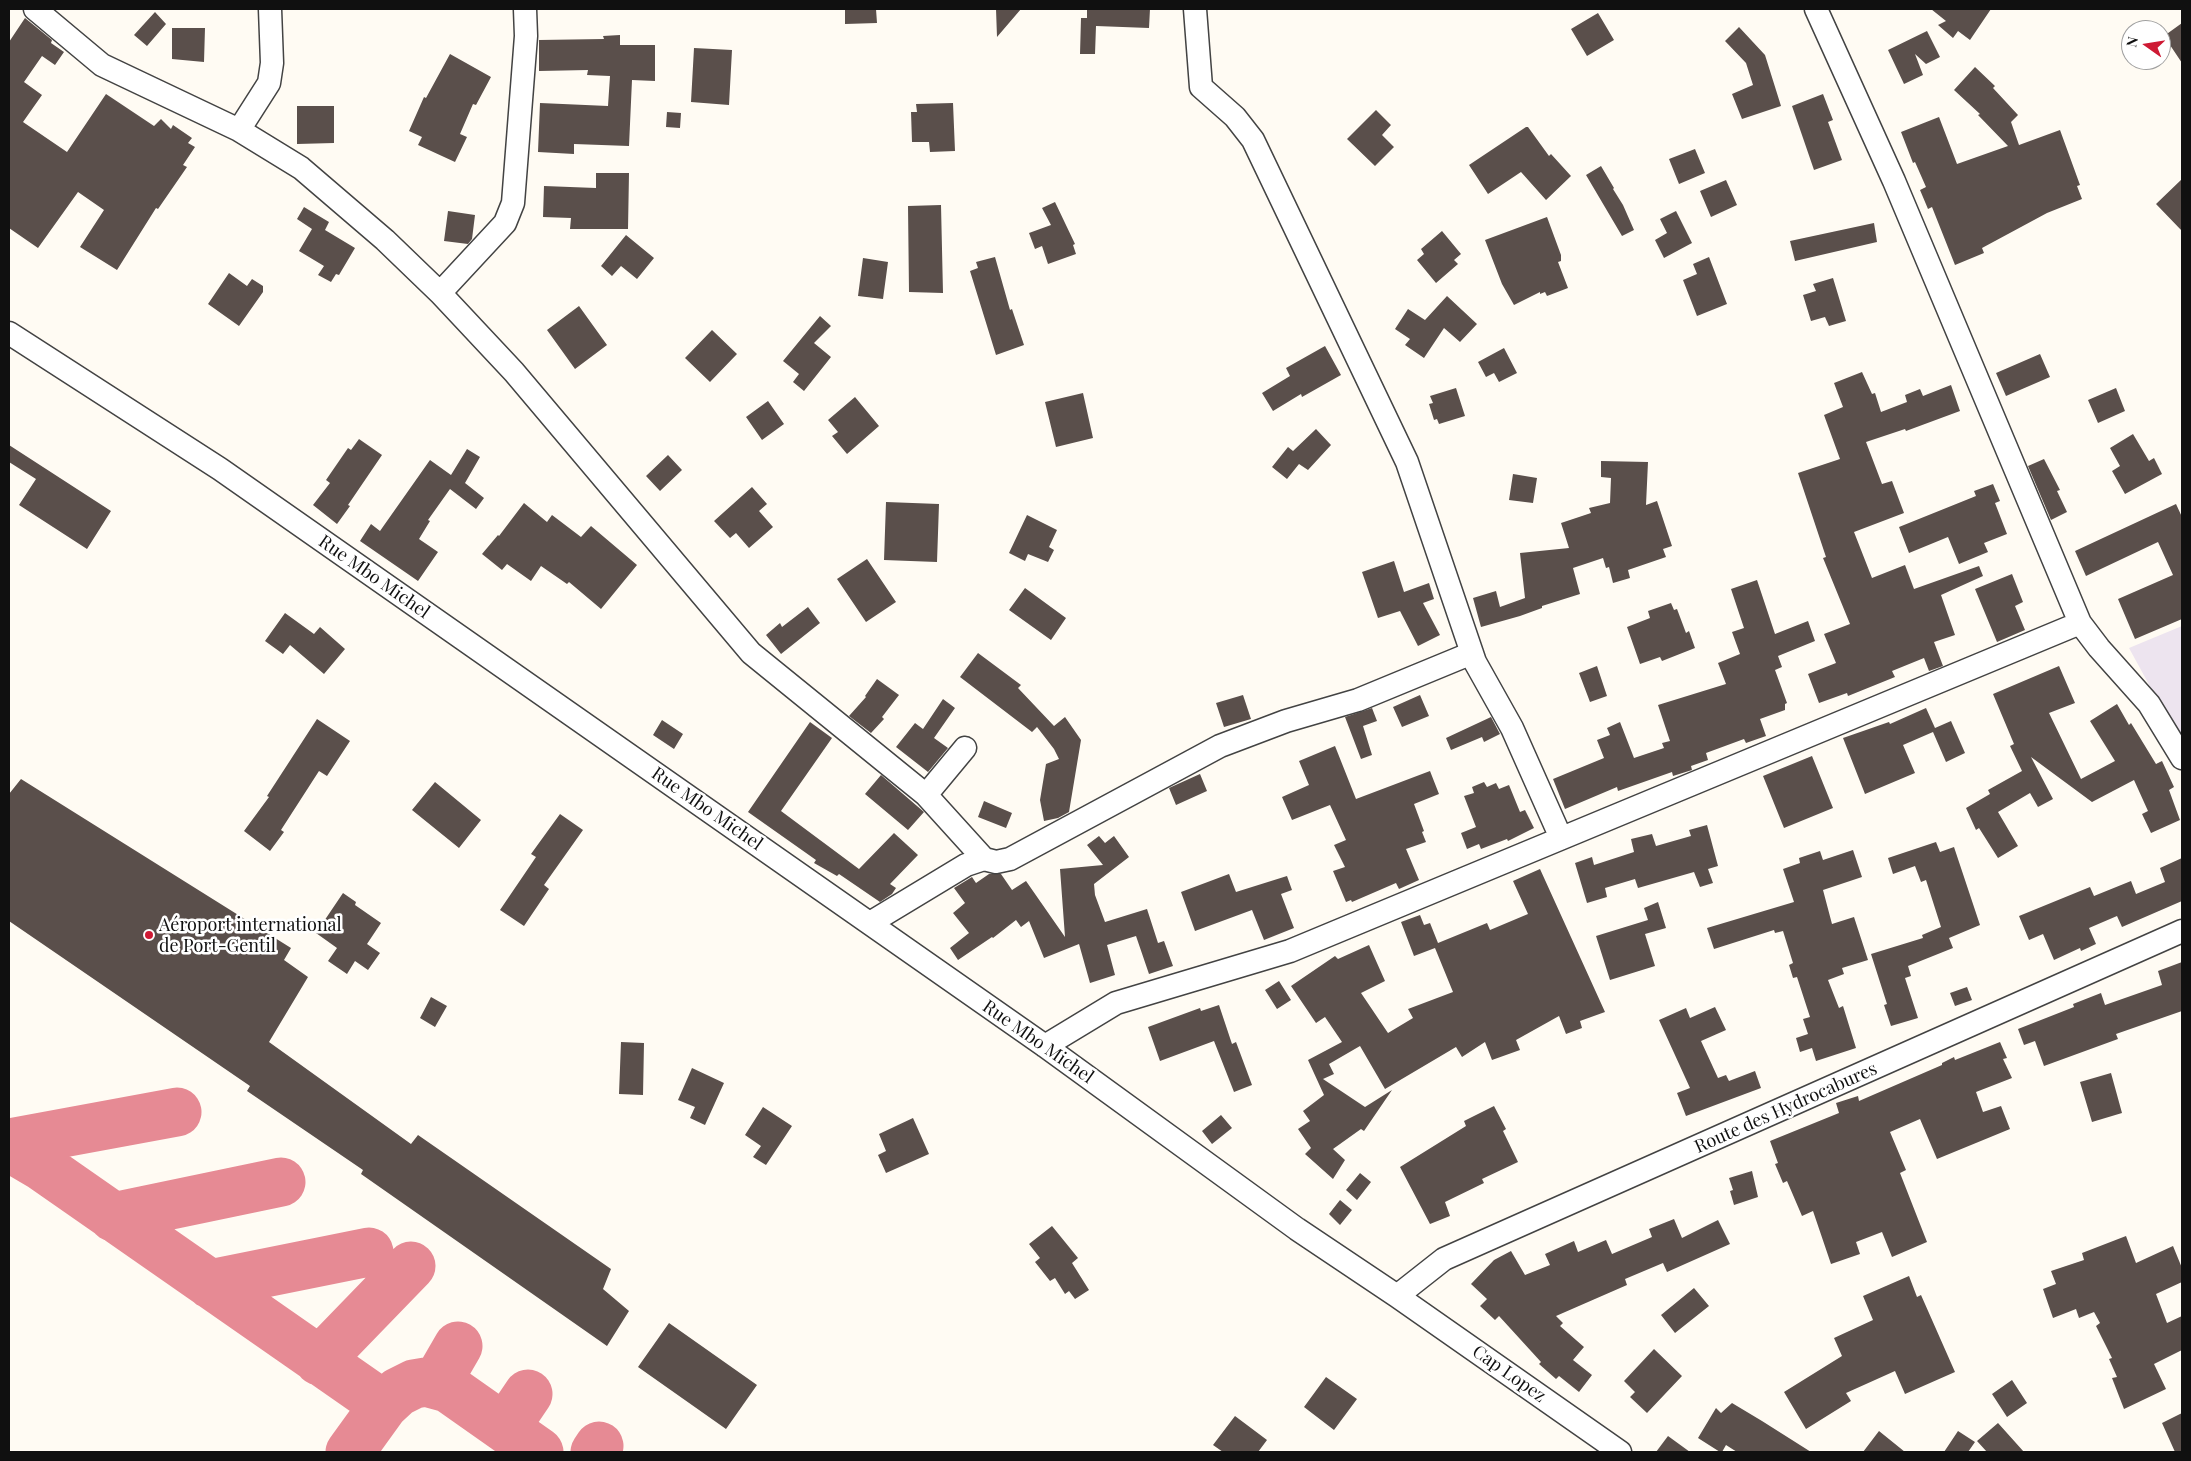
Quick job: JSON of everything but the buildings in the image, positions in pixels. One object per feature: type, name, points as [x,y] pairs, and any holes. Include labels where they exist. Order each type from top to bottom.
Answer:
[{"type":"street","points":[[35,9],[102,65],[239,130],[301,168],[386,240],[440,293],[552,416],[751,653],[926,795],[984,859],[996,862],[1010,859],[1220,746],[1286,721],[1358,700],[1472,653]]},
{"type":"street","points":[[239,130],[269,83],[272,63],[270,9]]},
{"type":"street","points":[[440,293],[505,223],[513,203],[526,36],[525,9]]},
{"type":"street","points":[[1195,9],[1201,87],[1235,117],[1253,140],[1407,462],[1472,653],[1512,728],[1561,838]]},
{"type":"street","points":[[1816,9],[1894,181],[2080,623],[2099,648],[2150,704],[2182,758]]},
{"type":"street","name":"Rue Mbo Michel","points":[[9,333],[220,469],[1044,1046],[1297,1229],[1397,1296]]},
{"type":"street","points":[[1044,1046],[1116,1003],[1290,951],[2080,623]]},
{"type":"street","points":[[926,795],[965,748]]},
{"type":"street","points":[[870,924],[966,866],[984,859]]},
{"type":"street","name":"Route des Hydrocabures","points":[[1397,1296],[1444,1259],[2182,931]]},
{"type":"street","name":"Cap Lopez","points":[[1397,1296],[1620,1452]]},
{"type":"shaded area","points":[[2182,626],[2182,745],[2129,648]]},
{"type":"taxiway","points":[[9,1143],[177,1112]]},
{"type":"taxiway","points":[[9,1147],[41,1166],[384,1405]]},
{"type":"taxiway","points":[[113,1217],[281,1182]]},
{"type":"taxiway","points":[[210,1284],[369,1252]]},
{"type":"taxiway","points":[[319,1361],[411,1266]]},
{"type":"taxiway","points":[[436,1384],[458,1346]]},
{"type":"taxiway","points":[[350,1452],[384,1405],[398,1392],[414,1384],[426,1382],[448,1388],[539,1452]]},
{"type":"taxiway","points":[[505,1428],[528,1394]]},
{"type":"taxiway","points":[[595,1452],[599,1446]]},
{"type":"place","name":"Aéroport international de Port-Gentil","points":[[149,935]]}]
